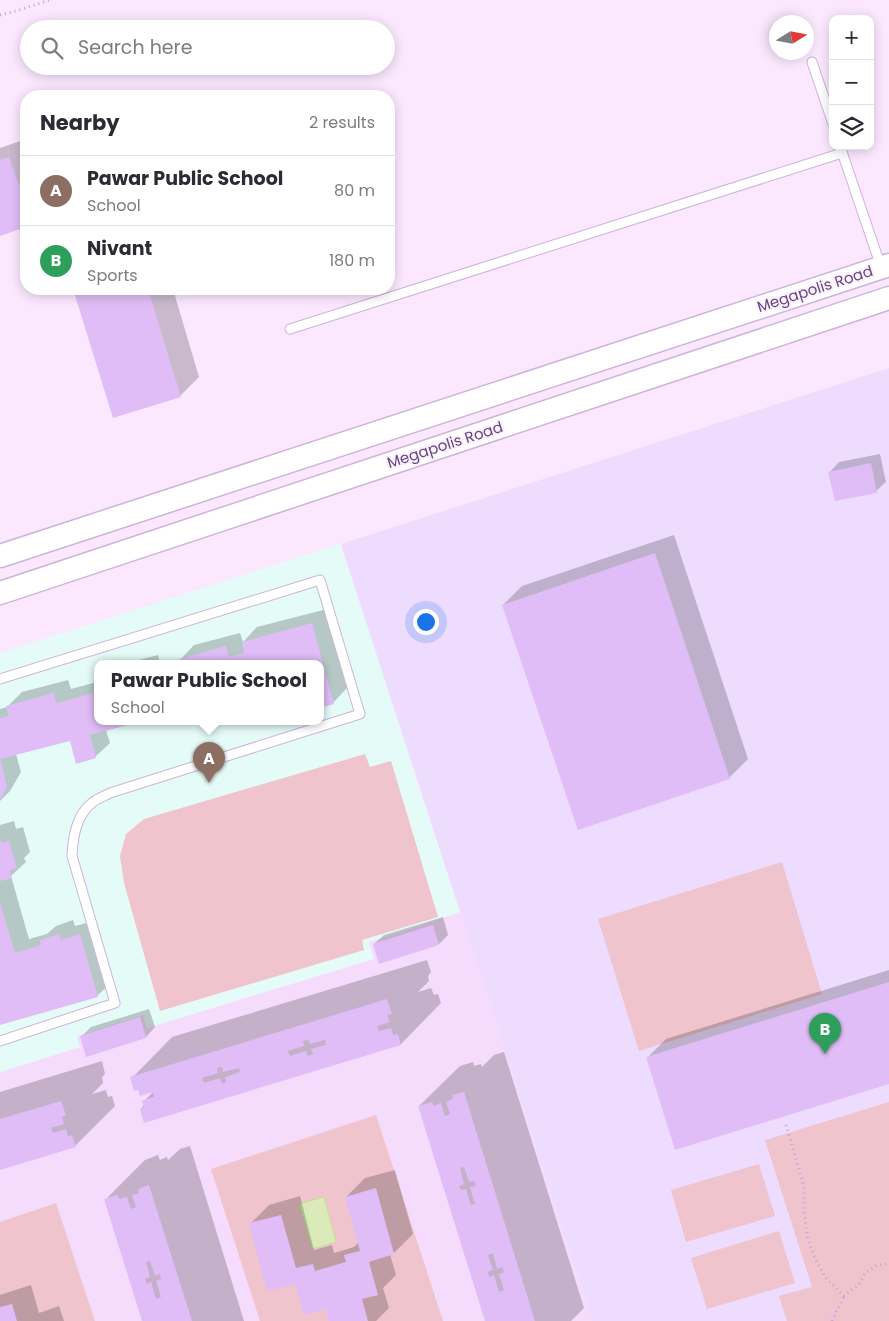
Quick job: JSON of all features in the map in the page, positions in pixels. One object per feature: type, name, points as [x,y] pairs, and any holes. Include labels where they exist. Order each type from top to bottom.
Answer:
[{"type":"street","name":"Megapolis Road","points":[[0,556],[885,266]]},
{"type":"street","name":"Megapolis Road","points":[[0,593],[889,298]]},
{"type":"lane","points":[[812,62],[829,112]]},
{"type":"lane","points":[[290,330],[838,150]]},
{"type":"lane","points":[[841,150],[885,266]]},
{"type":"lane","points":[[0,679],[320,580],[360,714],[110,793],[92,803],[80,818],[74,835],[72,856],[115,1003],[0,1040]]},
{"type":"path","points":[[0,14],[50,0]]},
{"type":"path","points":[[786,1125],[804,1186],[807,1236],[814,1256],[825,1277],[844,1296]]},
{"type":"path","points":[[832,1321],[844,1296],[858,1284],[865,1273],[877,1265],[889,1264]]},
{"type":"shaded area","points":[[889,368],[889,1321],[592,1321],[341,544]]},
{"type":"shaded area","points":[[340,544],[460,912],[369,942],[374,959],[147,1028],[143,1015],[77,1036],[80,1047],[0,1072],[0,653]]},
{"type":"shaded area","points":[[365,754],[370,767],[391,761],[438,917],[362,940],[364,950],[160,1011],[124,883],[120,856],[126,834],[144,819]]},
{"type":"shaded area","points":[[782,862],[822,994],[639,1051],[598,919]]},
{"type":"shaded area","points":[[460,912],[592,1321],[0,1321],[0,1072],[80,1047],[77,1036],[143,1015],[147,1028],[373,959],[369,942]]},
{"type":"shaded area","points":[[889,1102],[889,1321],[787,1321],[779,1296],[812,1287],[765,1140]]},
{"type":"shaded area","points":[[376,1115],[443,1321],[260,1321],[211,1169]]},
{"type":"shaded area","points":[[759,1164],[775,1216],[686,1242],[671,1190]]},
{"type":"shaded area","points":[[324,1197],[336,1242],[312,1249],[299,1204]]},
{"type":"shaded area","points":[[56,1203],[95,1321],[0,1321],[0,1222]]},
{"type":"shaded area","points":[[779,1231],[795,1283],[707,1309],[691,1258]]},
{"type":"building","points":[[9,157],[20,187],[20,229],[0,236],[0,160]]},
{"type":"building","points":[[75,295],[150,295],[181,397],[113,418]]},
{"type":"building","points":[[871,463],[877,493],[835,501],[828,472]]},
{"type":"building","points":[[655,553],[730,779],[578,830],[502,605]]},
{"type":"building","points":[[312,623],[322,660],[179,660],[226,646],[229,657],[244,653],[242,642]]},
{"type":"building","points":[[324,667],[334,704],[324,707]]},
{"type":"building","points":[[54,693],[56,703],[94,693],[94,725],[128,725],[90,735],[96,758],[76,764],[70,741],[0,759],[0,718],[9,716],[6,706]]},
{"type":"building","points":[[0,762],[7,787],[0,800]]},
{"type":"building","points":[[0,838],[2,843],[9,841],[17,868],[10,870],[12,878],[0,881]]},
{"type":"building","points":[[0,903],[15,953],[41,945],[40,940],[59,934],[61,940],[80,934],[98,997],[0,1025]]},
{"type":"building","points":[[433,925],[439,945],[379,964],[373,944]]},
{"type":"building","points":[[889,982],[889,1084],[675,1150],[646,1057]]},
{"type":"building","points":[[387,999],[392,1014],[387,1015],[390,1022],[377,1026],[379,1031],[391,1028],[393,1035],[398,1034],[401,1045],[144,1123],[140,1109],[144,1107],[142,1101],[154,1097],[153,1092],[140,1096],[138,1090],[134,1091],[130,1077]],"holes":[[[308,1040],[310,1044],[325,1040],[326,1045],[311,1049],[313,1054],[308,1056],[306,1051],[290,1056],[288,1051],[304,1046],[303,1041]],[[222,1067],[223,1072],[239,1068],[240,1072],[225,1077],[226,1082],[222,1084],[220,1078],[204,1083],[202,1078],[218,1073],[217,1068]]]},
{"type":"building","points":[[140,1017],[146,1038],[86,1057],[80,1036]]},
{"type":"building","points":[[464,1092],[535,1321],[485,1321],[418,1106],[432,1102],[434,1106],[441,1103],[445,1116],[450,1114],[446,1102],[453,1099],[452,1095]],"holes":[[[464,1167],[469,1182],[474,1181],[476,1186],[470,1187],[475,1204],[471,1205],[466,1189],[461,1190],[459,1186],[464,1184],[460,1168]],[[493,1253],[497,1269],[502,1267],[504,1272],[499,1274],[504,1290],[499,1292],[494,1275],[489,1277],[488,1272],[493,1270],[488,1255]]]},
{"type":"building","points":[[61,1101],[66,1115],[62,1117],[64,1124],[51,1128],[53,1133],[66,1129],[68,1137],[72,1135],[76,1147],[0,1170],[0,1119]]},
{"type":"building","points":[[149,1185],[192,1321],[142,1321],[104,1199],[118,1195],[119,1199],[127,1197],[131,1209],[136,1207],[132,1195],[139,1193],[138,1189]],"holes":[[[150,1261],[155,1276],[160,1274],[161,1279],[156,1281],[161,1297],[156,1299],[151,1282],[147,1284],[145,1279],[150,1277],[146,1262]]]},
{"type":"building","points":[[376,1188],[394,1254],[369,1262],[378,1295],[362,1299],[368,1321],[329,1321],[326,1309],[304,1315],[295,1284],[267,1291],[249,1223],[281,1215],[296,1268],[313,1264],[315,1271],[346,1262],[344,1255],[360,1251],[345,1197]]},
{"type":"building","points":[[12,1304],[17,1321],[0,1321],[0,1307]]},
{"type":"place","name":"Pawar Public School","points":[[209,783]]},
{"type":"place","name":"Nivant","points":[[825,1054]]}]
